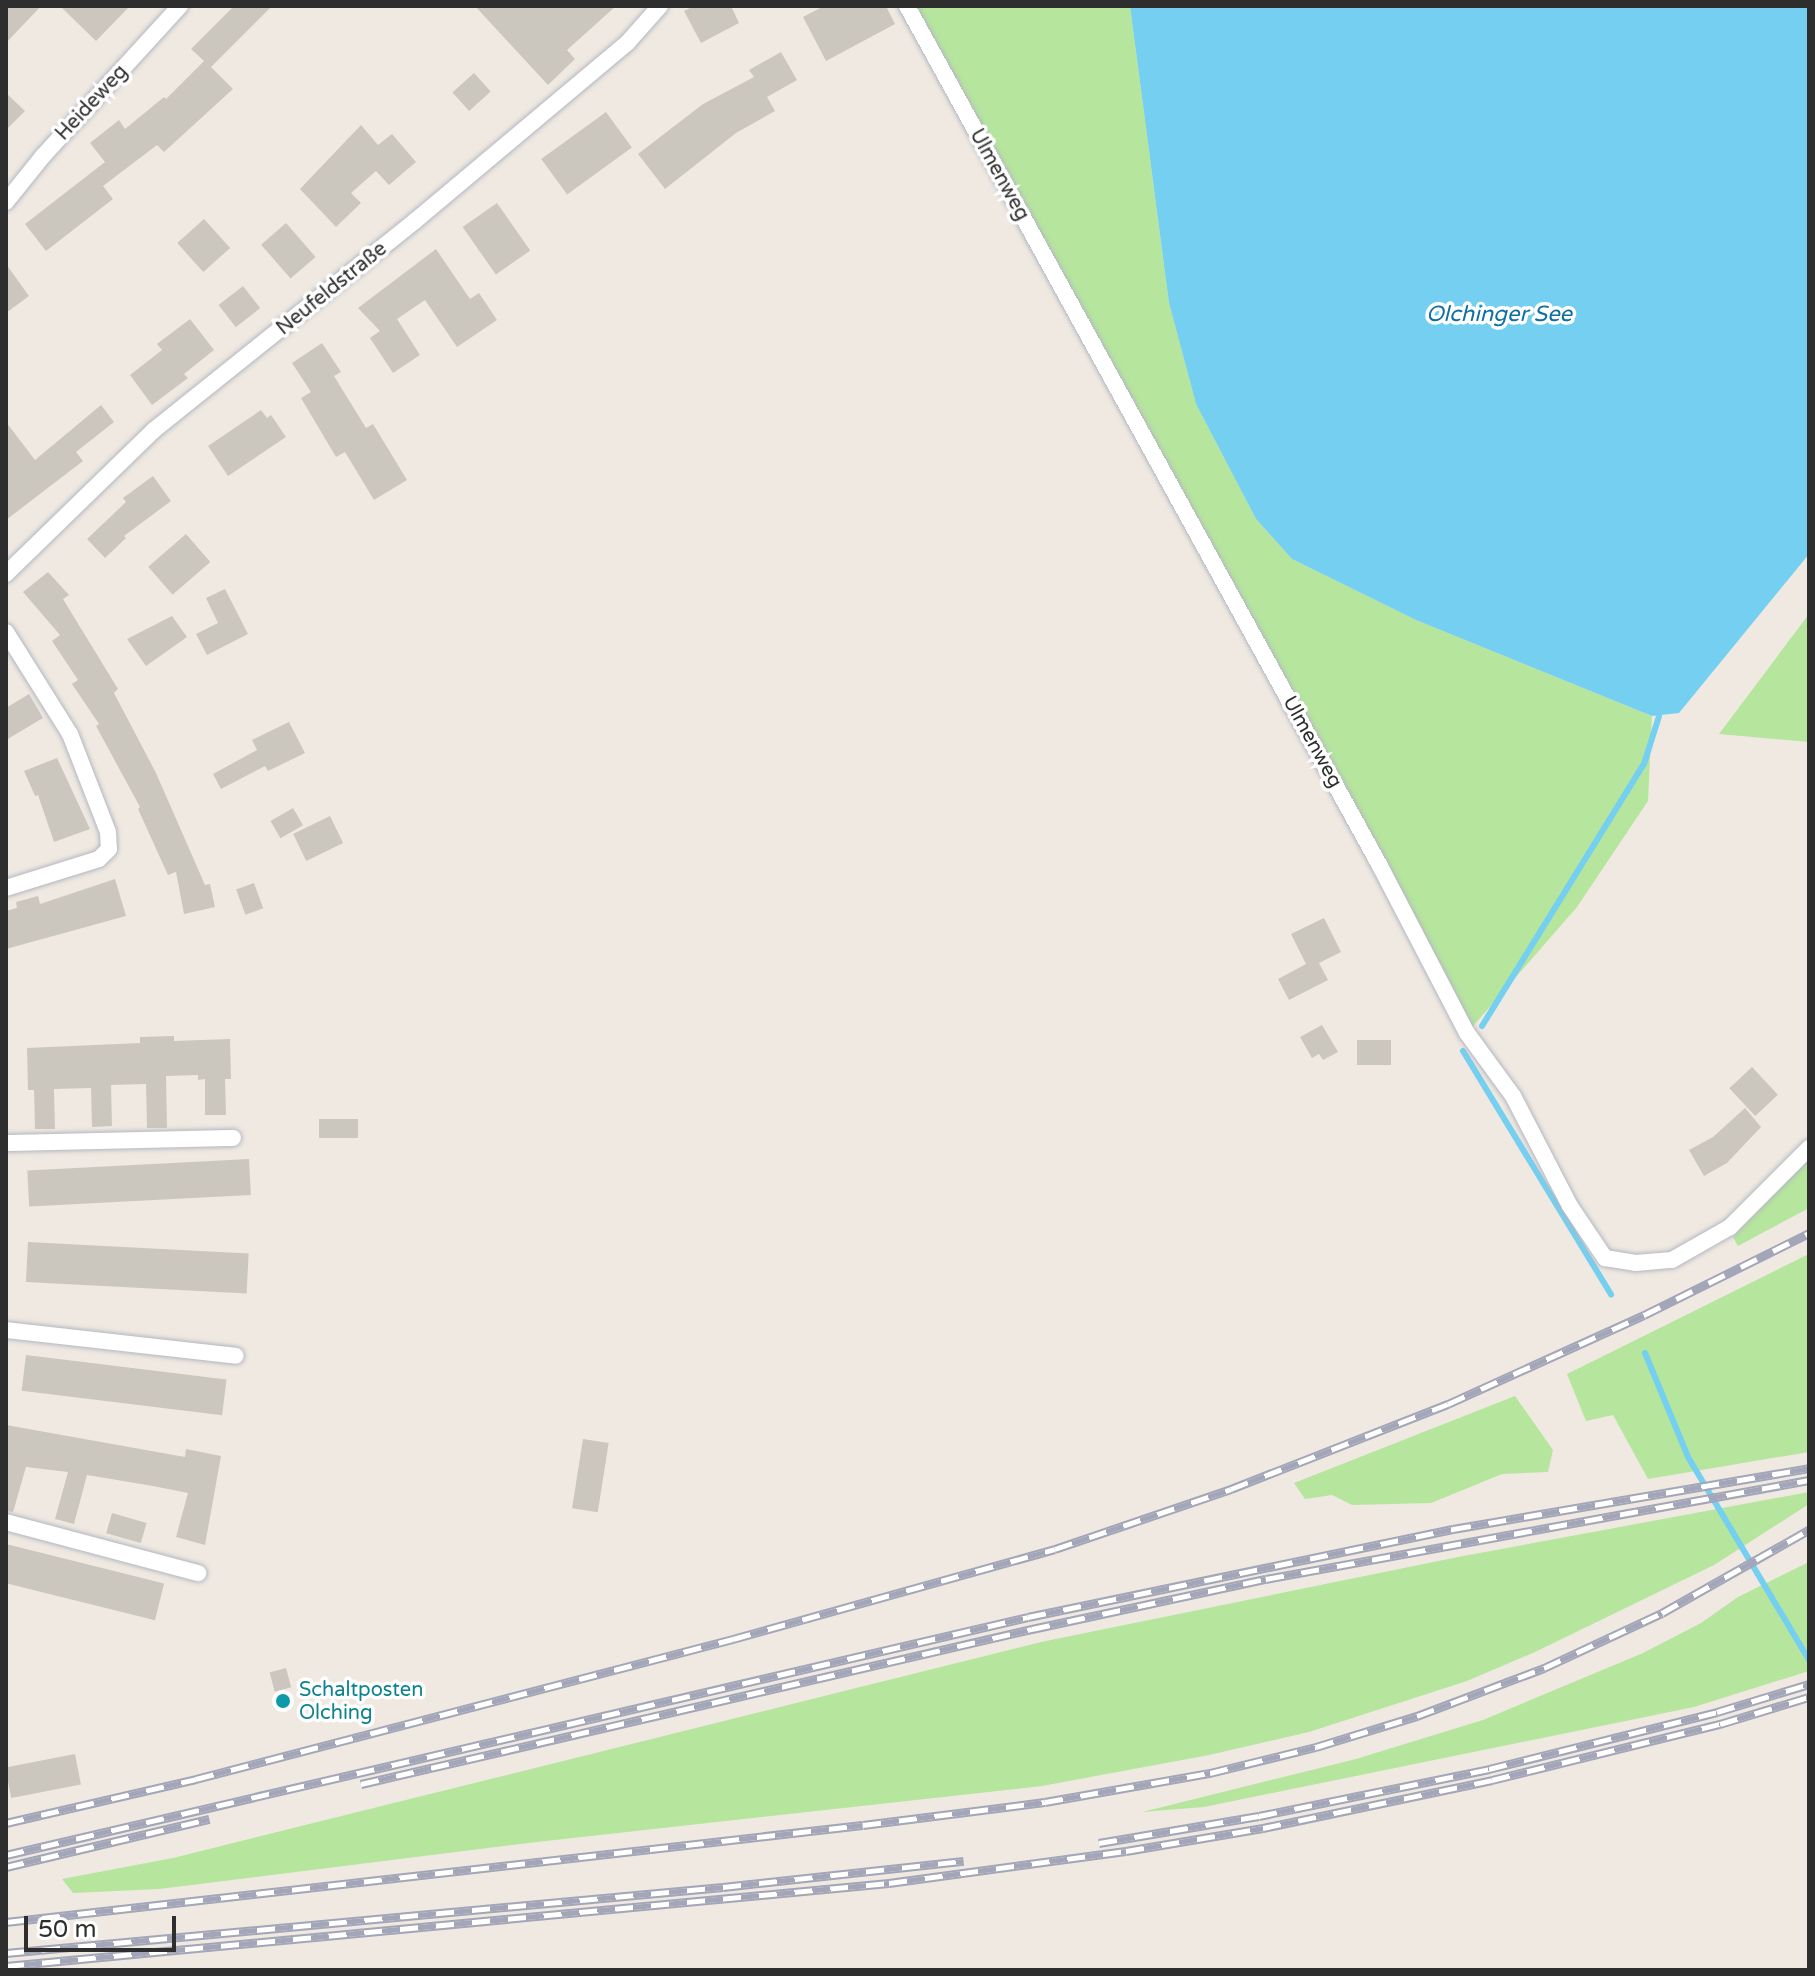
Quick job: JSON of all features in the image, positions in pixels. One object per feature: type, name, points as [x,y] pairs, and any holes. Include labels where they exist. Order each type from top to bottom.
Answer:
[{"type":"street","name":"Heideweg","points":[[6,202],[43,156],[180,6]]},
{"type":"street","name":"Neufeldstraße","points":[[6,574],[154,430],[258,349],[561,99],[628,42],[660,6]]},
{"type":"street","name":"Ulmenweg","points":[[907,6],[1380,866],[1467,1033],[1513,1096],[1570,1206],[1605,1258],[1636,1263],[1672,1260],[1730,1227],[1809,1148]]},
{"type":"street","points":[[6,632],[70,734],[108,832],[109,849],[99,859],[6,888]]},
{"type":"street","points":[[6,1143],[233,1138]]},
{"type":"street","points":[[6,1330],[236,1356]]},
{"type":"street","points":[[6,1522],[198,1573]]},
{"type":"green space","points":[[907,6],[1130,6],[1169,303],[1196,404],[1256,519],[1292,559],[1416,620],[1652,716],[1648,801],[1577,907],[1467,1033]]},
{"type":"green space","points":[[1809,614],[1809,742],[1719,734]]},
{"type":"green space","points":[[1809,1159],[1809,1208],[1738,1246],[1733,1237]]},
{"type":"green space","points":[[1809,1254],[1809,1452],[1648,1479],[1613,1415],[1586,1421],[1567,1374]]},
{"type":"green space","points":[[1515,1396],[1553,1450],[1548,1472],[1502,1474],[1431,1503],[1352,1505],[1332,1495],[1305,1499],[1294,1483]]},
{"type":"green space","points":[[1809,1492],[1809,1504],[1714,1565],[1535,1652],[1467,1681],[1309,1732],[1209,1755],[1042,1786],[537,1842],[159,1889],[73,1893],[62,1879],[173,1858],[1041,1642],[1458,1557]]},
{"type":"green space","points":[[1809,1562],[1809,1671],[1694,1707],[1204,1807],[1142,1812],[1356,1759],[1483,1720],[1643,1653],[1701,1623],[1738,1597]]},
{"type":"water","name":"Olchinger See","points":[[1130,6],[1809,6],[1809,554],[1679,713],[1652,716],[1416,620],[1292,559],[1256,519],[1196,404],[1169,303]]},
{"type":"building","points":[[6,6],[41,6],[6,43]]},
{"type":"building","points":[[60,6],[130,6],[96,41]]},
{"type":"building","points":[[234,6],[272,6],[211,67],[233,89],[164,152],[157,145],[103,186],[113,199],[46,251],[25,224],[105,162],[90,143],[119,120],[125,129],[164,97],[166,99],[204,61],[191,49]]},
{"type":"building","points":[[475,6],[616,6],[567,50],[575,59],[548,85]]},
{"type":"building","points":[[694,6],[731,6],[739,23],[701,43],[684,11]]},
{"type":"building","points":[[824,6],[886,6],[895,24],[826,61],[803,17]]},
{"type":"building","points":[[781,52],[797,80],[767,97],[775,111],[736,133],[665,189],[638,154],[703,104],[754,77],[749,70]]},
{"type":"building","points":[[474,73],[491,92],[469,111],[452,92]]},
{"type":"building","points":[[6,93],[25,111],[6,130]]},
{"type":"building","points":[[606,112],[632,148],[567,195],[541,159]]},
{"type":"building","points":[[361,125],[378,145],[392,134],[416,162],[389,185],[376,171],[351,193],[361,203],[336,227],[300,189]]},
{"type":"building","points":[[497,203],[530,251],[496,275],[463,227]]},
{"type":"building","points":[[204,219],[230,248],[203,272],[177,243]]},
{"type":"building","points":[[286,223],[316,257],[291,279],[261,245]]},
{"type":"building","points":[[436,249],[470,299],[479,293],[497,320],[457,347],[425,300],[397,319],[420,355],[393,373],[370,338],[380,331],[358,308]]},
{"type":"building","points":[[6,264],[29,296],[6,313]]},
{"type":"building","points":[[243,286],[260,308],[236,327],[219,305]]},
{"type":"building","points":[[190,319],[214,350],[184,374],[188,378],[152,405],[130,375],[162,350],[157,344]]},
{"type":"building","points":[[322,343],[341,372],[334,376],[366,428],[373,424],[407,480],[374,500],[345,452],[336,457],[301,398],[311,392],[292,363]]},
{"type":"building","points":[[101,405],[114,422],[76,452],[83,461],[6,520],[6,422],[35,460]]},
{"type":"building","points":[[261,410],[267,418],[271,415],[286,437],[228,476],[208,446]]},
{"type":"building","points":[[153,476],[171,501],[124,536],[126,538],[105,558],[87,539],[126,502],[123,498]]},
{"type":"building","points":[[186,534],[210,562],[173,595],[148,567]]},
{"type":"building","points":[[48,572],[69,595],[63,599],[118,689],[114,693],[156,773],[205,885],[210,884],[215,907],[184,914],[176,872],[168,875],[138,809],[140,807],[96,726],[99,724],[72,684],[78,680],[52,641],[60,635],[23,592]]},
{"type":"building","points":[[225,589],[248,634],[207,655],[196,634],[218,623],[206,598]]},
{"type":"building","points":[[172,616],[187,637],[146,666],[127,639]]},
{"type":"building","points":[[29,694],[43,718],[6,740],[6,708]]},
{"type":"building","points":[[289,722],[305,753],[268,771],[265,766],[221,789],[213,774],[257,750],[252,740]]},
{"type":"building","points":[[57,758],[90,829],[54,842],[38,795],[35,796],[24,771]]},
{"type":"building","points":[[293,808],[303,825],[280,838],[270,821]]},
{"type":"building","points":[[330,816],[343,843],[306,861],[293,834]]},
{"type":"building","points":[[115,879],[126,916],[6,949],[6,911],[17,908],[16,902],[38,896],[40,904]]},
{"type":"building","points":[[254,883],[263,908],[245,915],[236,889]]},
{"type":"building","points":[[1324,918],[1341,952],[1319,963],[1328,980],[1289,1000],[1278,979],[1306,964],[1291,934]]},
{"type":"building","points":[[1322,1025],[1338,1052],[1323,1060],[1319,1054],[1312,1058],[1300,1037]]},
{"type":"building","points":[[174,1036],[174,1041],[230,1039],[231,1079],[225,1079],[226,1115],[205,1115],[205,1079],[198,1080],[198,1075],[166,1076],[167,1128],[147,1128],[146,1084],[111,1085],[112,1126],[92,1127],[91,1088],[54,1089],[55,1129],[35,1129],[34,1090],[28,1090],[27,1048],[140,1043],[140,1037]]},
{"type":"building","points":[[1357,1040],[1391,1040],[1391,1065],[1357,1065]]},
{"type":"building","points":[[1752,1067],[1778,1095],[1755,1116],[1729,1088]]},
{"type":"building","points":[[1745,1108],[1761,1127],[1727,1163],[1704,1176],[1689,1150],[1713,1137]]},
{"type":"building","points":[[319,1119],[358,1119],[358,1138],[319,1138]]},
{"type":"building","points":[[249,1159],[251,1195],[29,1207],[27,1171]]},
{"type":"building","points":[[28,1242],[249,1254],[247,1294],[26,1282]]},
{"type":"building","points":[[26,1355],[226,1380],[222,1415],[22,1391]]},
{"type":"building","points":[[6,1425],[185,1457],[186,1449],[221,1456],[205,1545],[176,1537],[188,1493],[153,1486],[87,1475],[74,1524],[55,1519],[68,1472],[26,1467],[13,1512],[6,1511]]},
{"type":"building","points":[[583,1439],[609,1443],[598,1512],[572,1508]]},
{"type":"building","points":[[112,1513],[147,1523],[141,1543],[106,1533]]},
{"type":"building","points":[[6,1544],[164,1583],[155,1620],[6,1583]]},
{"type":"building","points":[[286,1668],[291,1687],[275,1692],[270,1672]]},
{"type":"building","points":[[75,1754],[81,1784],[11,1798],[6,1767]]},
{"type":"waterway","points":[[1482,1026],[1644,764],[1659,716]]},
{"type":"waterway","points":[[1463,1051],[1611,1294]]},
{"type":"waterway","points":[[1645,1353],[1688,1457],[1809,1660]]},
{"type":"railway","points":[[6,1823],[196,1779],[733,1639],[1055,1549],[1231,1489],[1448,1404],[1644,1315],[1809,1233]]},
{"type":"railway","points":[[6,1855],[1028,1617],[1453,1529],[1809,1468]]},
{"type":"railway","points":[[361,1784],[1032,1629],[1266,1579],[1809,1480]]},
{"type":"railway","points":[[6,1922],[863,1825],[1045,1802],[1210,1773],[1316,1747],[1417,1716],[1544,1668],[1662,1613],[1809,1530]]},
{"type":"railway","points":[[1099,1843],[1259,1816],[1489,1769],[1717,1712],[1809,1684]]},
{"type":"railway","points":[[6,1966],[889,1883],[1126,1851],[1263,1828],[1492,1780],[1720,1724],[1809,1697]]},
{"type":"railway","points":[[6,1867],[209,1819]]},
{"type":"railway","points":[[6,1953],[723,1887],[964,1861]]},
{"type":"place","name":"Schaltposten Olching","points":[[283,1701]]}]
